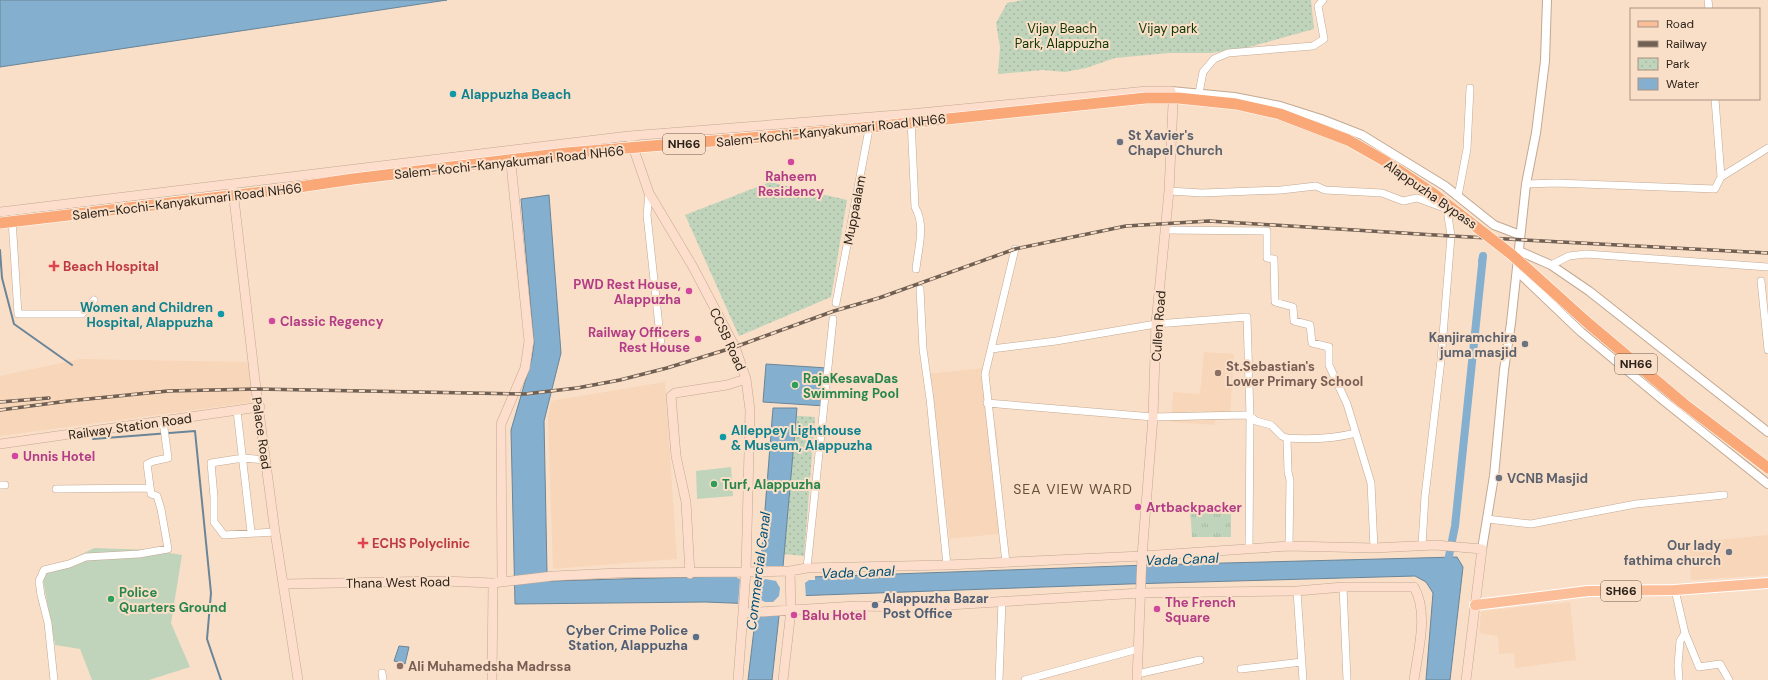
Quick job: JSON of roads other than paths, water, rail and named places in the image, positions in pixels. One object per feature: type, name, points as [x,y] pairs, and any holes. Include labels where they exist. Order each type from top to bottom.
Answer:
[{"type":"highway","name":"Salem-Kochi-Kanyakumari Road NH66","points":[[0,223],[272,191],[353,179],[566,153],[834,131],[1146,98],[1178,98],[1236,104],[1285,116],[1348,140]]},
{"type":"highway","name":"Alappuzha Bypass","points":[[1348,140],[1410,177],[1515,252]]},
{"type":"highway","name":"NH66","points":[[1515,252],[1589,324],[1684,404],[1768,468]]},
{"type":"main road","points":[[0,212],[629,136],[910,114],[1147,91],[1171,91]]},
{"type":"main road","name":"Cullen Road","points":[[1140,592],[1153,417],[1156,324],[1169,191],[1173,104],[1171,91]]},
{"type":"main road","name":"CCSB Road","points":[[629,136],[649,193],[693,267],[735,347],[746,379],[750,410],[744,608]]},
{"type":"main road","points":[[502,581],[502,424],[525,368],[529,341],[510,150]]},
{"type":"main road","name":"Palace Road","points":[[232,185],[275,532],[298,680]]},
{"type":"main road","points":[[746,379],[727,385],[675,393],[670,396],[676,456],[686,502],[690,574],[760,572],[788,573],[807,568],[1142,558],[1249,548],[1289,546],[1374,548],[1422,545],[1467,546],[1482,549],[1466,680]]},
{"type":"main road","name":"Railway Station Road","points":[[0,444],[163,425],[260,407]]},
{"type":"main road","name":"Thana West Road","points":[[284,584],[443,581],[493,583],[553,576],[619,573],[690,574]]},
{"type":"main road","points":[[783,680],[791,606],[788,573]]},
{"type":"main road","points":[[492,680],[493,583]]},
{"type":"main road","name":"SH66","points":[[1475,605],[1588,591],[1675,590],[1768,583]]},
{"type":"main road","points":[[738,680],[744,608],[755,612],[778,611],[791,606],[916,607],[1140,592],[1297,591],[1343,587],[1414,587],[1420,596],[1422,612],[1414,680]]},
{"type":"main road","points":[[1137,677],[1140,592]]},
{"type":"street","points":[[1199,94],[1202,72],[1214,59],[1228,53],[1313,46],[1324,39],[1318,6],[1323,0]]},
{"type":"street","points":[[1482,549],[1494,476],[1504,370],[1517,271],[1515,252],[1520,235],[1526,184],[1536,133],[1545,61],[1547,0]]},
{"type":"street","points":[[1458,196],[1467,149],[1470,88]]},
{"type":"street","points":[[1171,91],[1234,96],[1280,106],[1321,119],[1362,135],[1445,186],[1494,225],[1520,235]]},
{"type":"street","points":[[1526,184],[1556,183],[1715,189],[1721,177],[1715,100]]},
{"type":"street","points":[[910,114],[914,207],[920,215],[920,242],[917,252],[916,269]]},
{"type":"street","name":"Muppaalam","points":[[836,303],[871,116]]},
{"type":"street","points":[[1721,177],[1768,148]]},
{"type":"street","points":[[1169,191],[1202,193],[1281,190],[1316,186],[1325,190],[1382,193],[1403,201],[1417,198],[1448,210],[1451,236],[1441,360],[1425,496],[1422,545]]},
{"type":"street","points":[[649,193],[647,215],[661,345]]},
{"type":"street","points":[[11,210],[18,314],[82,314],[94,300]]},
{"type":"street","points":[[1166,230],[1267,232],[1268,258],[1274,259],[1275,302],[1293,307],[1294,321],[1310,325],[1312,343],[1329,347],[1329,365],[1347,404],[1371,483],[1374,548]]},
{"type":"street","points":[[1006,563],[987,403],[985,374],[1015,249]]},
{"type":"street","points":[[1515,252],[1551,265],[1589,291],[1768,432]]},
{"type":"street","points":[[1551,265],[1569,256],[1586,254],[1768,267]]},
{"type":"street","points":[[1517,271],[1581,332],[1768,484]]},
{"type":"street","points":[[1761,281],[1768,350]]},
{"type":"street","points":[[920,289],[923,349],[930,399],[947,565]]},
{"type":"street","points":[[990,349],[1056,341],[1156,324],[1247,317],[1250,416],[1249,548]]},
{"type":"street","points":[[807,568],[833,319]]},
{"type":"street","points":[[987,403],[1153,417],[1250,416],[1256,421],[1271,425],[1285,437],[1306,440],[1332,439],[1356,433]]},
{"type":"street","points":[[237,411],[251,532]]},
{"type":"street","points":[[54,680],[48,623],[39,581],[44,570],[69,564],[86,557],[140,554],[168,549],[161,509],[157,496],[151,494],[147,464],[168,458],[163,425]]},
{"type":"street","points":[[1285,437],[1290,480],[1289,546]]},
{"type":"street","points":[[266,460],[243,458],[211,463],[214,497],[214,522],[224,535],[251,532],[275,532]]},
{"type":"street","points":[[56,489],[150,488]]},
{"type":"street","points":[[1487,519],[1531,524],[1636,504],[1724,495]]},
{"type":"street","points":[[1343,587],[1347,680]]},
{"type":"street","points":[[1675,590],[1685,633],[1699,666],[1720,664],[1729,680]]},
{"type":"street","points":[[1297,591],[1303,680]]},
{"type":"street","points":[[998,680],[1002,601]]},
{"type":"street","points":[[1679,680],[1678,665],[1680,641],[1685,633]]},
{"type":"street","points":[[1025,680],[1051,676],[1138,649]]},
{"type":"street","points":[[1137,677],[1200,660]]},
{"type":"street","points":[[1241,669],[1302,662]]},
{"type":"water","points":[[0,0],[447,0],[0,67]]},
{"type":"water","points":[[549,195],[561,353],[544,421],[547,572],[550,581],[760,575],[773,408],[797,408],[782,578],[1149,565],[1457,557],[1463,567],[1450,680],[1426,680],[1433,593],[1426,582],[1415,576],[1128,584],[793,596],[781,598],[772,680],[748,680],[757,604],[705,602],[515,604],[511,430],[532,358],[534,343],[521,199]]},
{"type":"water","name":"RajaKesavaDas Swimming Pool","points":[[766,364],[827,368],[825,406],[763,402]]},
{"type":"water","points":[[399,646],[409,647],[405,664],[394,661]]},
{"type":"waterway","points":[[0,250],[2,278],[14,324],[72,365]]},
{"type":"waterway","points":[[1447,566],[1455,526],[1483,256],[1482,261]]},
{"type":"waterway","points":[[93,439],[195,431],[211,593],[207,639],[221,680]]},
{"type":"railway","points":[[0,410],[68,401],[168,391],[256,389],[525,394],[577,388],[620,380],[667,368],[735,347],[834,311],[879,298],[1015,249],[1126,226],[1209,221],[1768,253]]},
{"type":"railway","points":[[0,402],[49,398]]},
{"type":"place","name":"Alappuzha Beach","points":[[453,94]]},
{"type":"place","name":"St Xavier's Chapel Church","points":[[1120,142]]},
{"type":"place","name":"Raheem Residency","points":[[791,162]]},
{"type":"place","name":"Beach Hospital","points":[[54,266]]},
{"type":"place","name":"PWD Rest House, Alappuzha","points":[[689,291]]},
{"type":"place","name":"Women and Children Hospital, Alappuzha","points":[[221,314]]},
{"type":"place","name":"Classic Regency","points":[[272,321]]},
{"type":"place","name":"Railway Officers Rest House","points":[[698,339]]},
{"type":"place","name":"Kanjiramchira juma masjid","points":[[1525,344]]},
{"type":"place","name":"St.Sebastian's Lower Primary School","points":[[1218,373]]},
{"type":"place","name":"RajaKesavaDas Swimming Pool","points":[[795,385]]},
{"type":"place","name":"Alleppey Lighthouse & Museum, Alappuzha","points":[[723,437]]},
{"type":"place","name":"Unnis Hotel","points":[[15,456]]},
{"type":"place","name":"VCNB Masjid","points":[[1499,478]]},
{"type":"place","name":"Turf, Alappuzha","points":[[714,484]]},
{"type":"place","name":"Artbackpacker","points":[[1138,507]]},
{"type":"place","name":"ECHS Polyclinic","points":[[363,543]]},
{"type":"place","name":"Our lady fathima church","points":[[1729,552]]},
{"type":"place","name":"Police Quarters Ground","points":[[111,599]]},
{"type":"place","name":"Alappuzha Bazar Post Office","points":[[875,605]]},
{"type":"place","name":"The French Square","points":[[1157,609]]},
{"type":"place","name":"Balu Hotel","points":[[794,615]]},
{"type":"place","name":"Cyber Crime Police Station, Alappuzha","points":[[696,637]]},
{"type":"place","name":"Ali Muhamedsha Madrssa","points":[[400,666]]},
{"type":"district","name":"SEA VIEW WARD","points":[[1073,489]]},
{"type":"park label","name":"Vijay park","points":[[1168,28]]},
{"type":"park label","name":"Vijay Beach Park, Alappuzha","points":[[1062,36]]},
{"type":"water label","name":"Vada Canal","points":[[1182,559]]},
{"type":"water label","name":"Commercial Canal","points":[[758,571]]},
{"type":"water label","name":"Vada Canal","points":[[858,572]]}]
